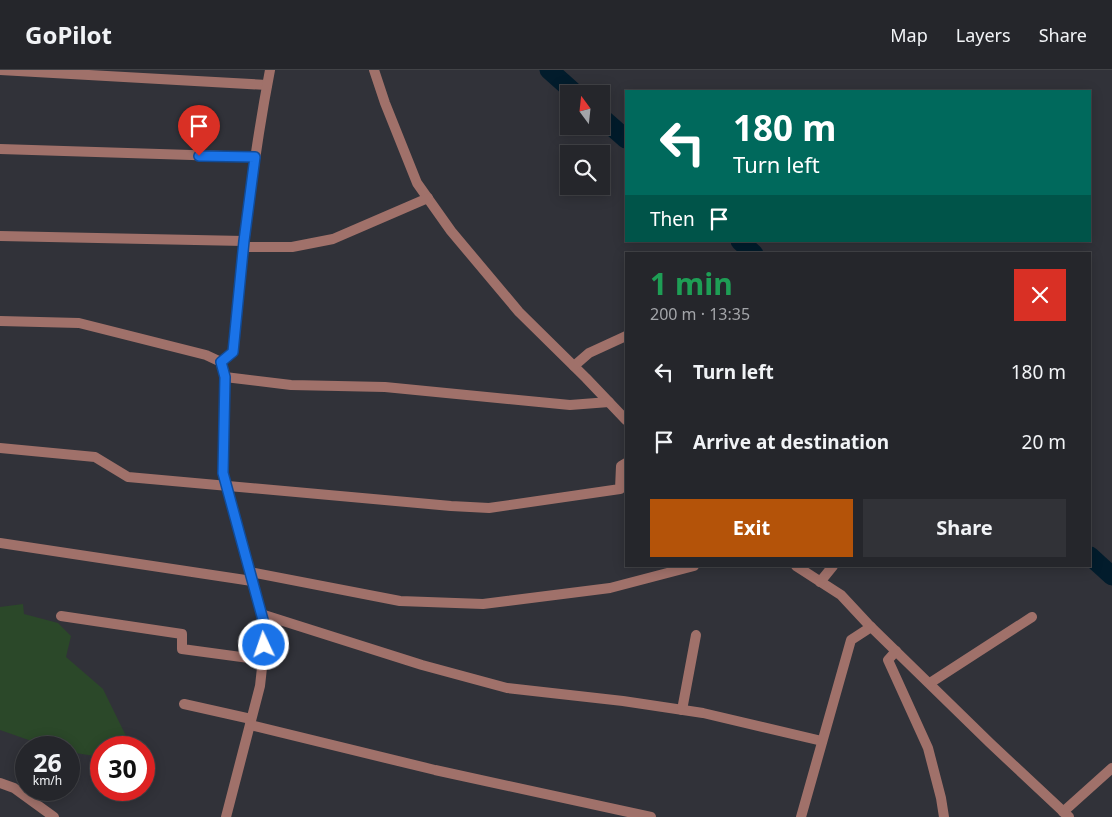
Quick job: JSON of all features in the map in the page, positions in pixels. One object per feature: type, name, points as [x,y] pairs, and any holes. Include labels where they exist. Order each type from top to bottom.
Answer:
[{"type":"street","points":[[0,70],[267,85]]},
{"type":"street","points":[[221,362],[233,352],[255,157],[270,70]]},
{"type":"street","points":[[374,70],[385,104],[417,184],[451,231],[519,312],[625,419]]},
{"type":"street","points":[[0,149],[255,157]]},
{"type":"street","points":[[0,236],[292,247],[333,239],[428,198]]},
{"type":"street","points":[[0,321],[79,323],[206,355],[221,362]]},
{"type":"street","points":[[574,366],[589,352],[625,336]]},
{"type":"street","points":[[221,362],[225,377],[223,473],[266,631],[260,686],[226,817]]},
{"type":"street","points":[[225,377],[291,384],[385,387],[570,405],[609,402]]},
{"type":"street","points":[[0,448],[95,456],[128,477],[226,487],[489,508],[620,490],[621,466],[625,464]]},
{"type":"street","points":[[0,543],[251,576],[400,601],[483,604],[610,588],[690,567]]},
{"type":"street","points":[[798,567],[841,595],[871,627],[990,743],[1066,814],[1112,768]]},
{"type":"street","points":[[820,582],[832,567]]},
{"type":"street","points":[[261,614],[422,665],[507,688],[623,701],[703,713],[822,742]]},
{"type":"street","points":[[61,616],[182,634],[182,649],[263,660]]},
{"type":"street","points":[[930,684],[1032,616]]},
{"type":"street","points":[[801,817],[851,640],[871,627]]},
{"type":"street","points":[[682,710],[696,635]]},
{"type":"street","points":[[896,651],[888,660],[928,748],[944,817]]},
{"type":"street","points":[[184,704],[435,770],[651,817]]},
{"type":"street","points":[[0,783],[14,788],[54,817]]},
{"type":"green space","points":[[23,604],[24,614],[58,623],[71,636],[66,657],[103,689],[126,736],[90,736],[90,755],[80,754],[80,736],[17,736],[0,730],[0,607]]},
{"type":"waterway","points":[[549,70],[566,85]]},
{"type":"waterway","points":[[610,125],[625,138]]},
{"type":"waterway","points":[[741,242],[752,252]]},
{"type":"waterway","points":[[1091,557],[1112,576]]},
{"type":"route","points":[[199,156],[255,157],[244,241],[233,352],[221,362],[225,377],[223,473],[266,631],[264,645]]}]
